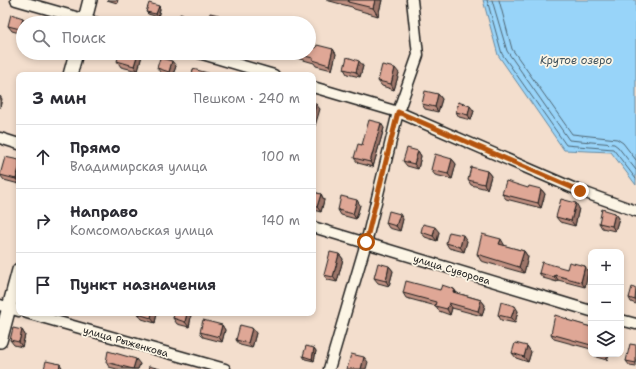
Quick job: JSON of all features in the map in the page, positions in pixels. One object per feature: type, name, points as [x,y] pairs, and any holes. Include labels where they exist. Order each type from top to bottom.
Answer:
[{"type":"street","points":[[16,0],[69,16]]},
{"type":"street","points":[[89,16],[90,0]]},
{"type":"street","points":[[329,369],[366,242],[398,112],[418,54],[411,1]]},
{"type":"street","points":[[71,72],[74,60]]},
{"type":"street","points":[[223,60],[264,72]]},
{"type":"street","points":[[316,88],[398,112],[580,191],[636,211]]},
{"type":"street","points":[[0,138],[16,143]]},
{"type":"street","name":"улица Суворова","points":[[316,228],[588,310]]},
{"type":"street","points":[[0,341],[16,281]]},
{"type":"street","name":"улица Рыженкова","points":[[38,316],[225,369]]},
{"type":"street","points":[[624,321],[636,324]]},
{"type":"water","name":"Крутое озеро","points":[[483,0],[636,0],[636,185],[611,152],[564,150],[498,55]]},
{"type":"building","points":[[349,0],[375,0],[373,8],[348,2]]},
{"type":"building","points":[[149,3],[159,6],[156,14],[146,12]]},
{"type":"building","points":[[210,13],[219,15],[219,16],[209,16]]},
{"type":"building","points":[[11,14],[17,16],[16,28],[8,26]]},
{"type":"building","points":[[317,45],[333,49],[329,65],[313,60],[316,60]]},
{"type":"building","points":[[347,57],[359,61],[356,72],[344,69]]},
{"type":"building","points":[[117,60],[136,60],[134,66]]},
{"type":"building","points":[[159,60],[172,61],[169,72],[157,68]]},
{"type":"building","points":[[382,65],[395,68],[391,84],[378,81]]},
{"type":"building","points":[[193,69],[204,72],[192,72]]},
{"type":"building","points":[[425,91],[438,94],[435,107],[422,104]]},
{"type":"building","points":[[458,102],[470,106],[468,115],[456,112]]},
{"type":"building","points":[[369,120],[381,123],[370,162],[354,158],[358,144],[362,145]]},
{"type":"building","points":[[407,148],[418,151],[414,164],[403,161]]},
{"type":"building","points":[[435,154],[452,159],[448,174],[431,170]]},
{"type":"building","points":[[5,157],[16,159],[16,179],[0,175]]},
{"type":"building","points":[[471,167],[487,171],[484,184],[468,180]]},
{"type":"building","points":[[506,181],[528,188],[529,186],[541,189],[538,203],[502,194]]},
{"type":"building","points":[[316,193],[321,194],[316,207]]},
{"type":"building","points":[[341,196],[357,200],[353,214],[338,210]]},
{"type":"building","points":[[561,199],[576,203],[571,221],[556,217]]},
{"type":"building","points":[[602,209],[615,213],[612,226],[599,223]]},
{"type":"building","points":[[389,211],[400,214],[396,226],[386,223]]},
{"type":"building","points":[[423,224],[435,227],[433,236],[421,232]]},
{"type":"building","points":[[449,232],[463,235],[460,247],[446,243]]},
{"type":"building","points":[[482,234],[501,239],[499,244],[524,251],[519,267],[477,254]]},
{"type":"building","points":[[330,252],[339,254],[333,277],[324,275]]},
{"type":"building","points":[[542,262],[567,269],[569,262],[585,266],[581,282],[555,275],[554,277],[539,273]]},
{"type":"building","points":[[378,263],[389,266],[386,281],[374,278]]},
{"type":"building","points":[[406,281],[440,290],[442,285],[454,289],[453,292],[481,300],[478,311],[449,303],[447,309],[435,306],[436,302],[403,293]]},
{"type":"building","points":[[632,287],[636,289],[635,300],[629,298]]},
{"type":"building","points":[[501,302],[515,306],[511,318],[498,315]]},
{"type":"building","points":[[555,315],[588,326],[588,344],[551,334]]},
{"type":"building","points":[[174,316],[186,316],[185,322],[173,318]]},
{"type":"building","points":[[203,320],[222,325],[219,337],[200,332]]},
{"type":"building","points":[[240,325],[252,328],[248,343],[236,340]]},
{"type":"building","points":[[13,328],[22,330],[19,342],[10,340]]},
{"type":"building","points":[[515,343],[527,346],[524,357],[512,353]]},
{"type":"building","points":[[630,344],[636,345],[636,363],[626,361]]},
{"type":"building","points":[[306,346],[314,348],[312,359],[303,356]]},
{"type":"building","points":[[108,351],[136,359],[133,369],[106,362]]},
{"type":"building","points":[[351,354],[364,357],[361,369],[347,369]]},
{"type":"building","points":[[46,361],[60,364],[59,369],[44,369]]},
{"type":"building","points":[[149,366],[160,369],[148,369]]},
{"type":"route","points":[[366,242],[398,112],[580,191]]}]
